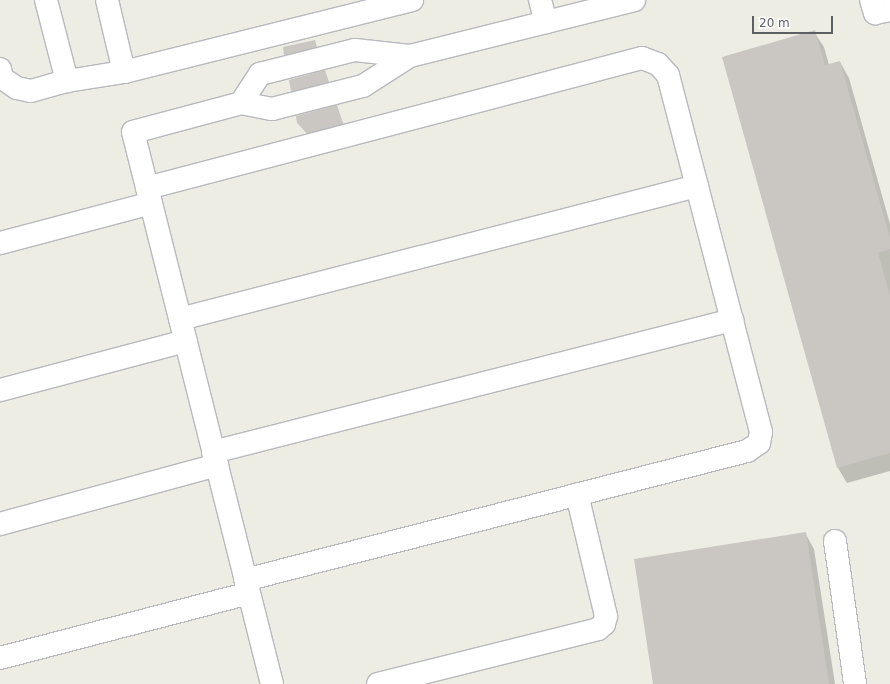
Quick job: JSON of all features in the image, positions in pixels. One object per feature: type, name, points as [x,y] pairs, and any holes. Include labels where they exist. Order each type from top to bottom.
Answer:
[{"type":"street","points":[[46,0],[67,81]]},
{"type":"street","points":[[107,0],[124,72]]},
{"type":"street","points":[[0,69],[2,78],[31,91],[67,81],[124,72],[412,0]]},
{"type":"street","points":[[540,0],[546,22]]},
{"type":"street","points":[[272,684],[133,132],[241,103],[272,109],[363,86],[410,56],[634,0]]},
{"type":"street","points":[[871,0],[874,13],[890,10]]},
{"type":"street","points":[[241,103],[260,74],[355,50],[410,56]]},
{"type":"street","points":[[0,243],[149,195],[642,58],[658,64],[668,76],[761,432],[759,443],[747,451],[577,494],[247,586],[0,658]]},
{"type":"street","points":[[180,319],[697,186]]},
{"type":"street","points":[[0,524],[215,458],[732,320]]},
{"type":"street","points":[[0,390],[186,342]]},
{"type":"street","points":[[378,684],[598,629],[604,624],[606,616],[577,494]]},
{"type":"street","points":[[835,541],[855,684]]},
{"type":"building","points":[[815,30],[825,65],[840,61],[890,238],[890,249],[878,253],[890,296],[890,453],[837,468],[722,57]]},
{"type":"building","points":[[315,40],[317,47],[284,55],[283,47]]},
{"type":"building","points":[[325,70],[329,82],[291,91],[289,80]]},
{"type":"building","points":[[337,105],[343,124],[307,133],[297,123],[296,116]]},
{"type":"building","points":[[806,532],[829,684],[653,684],[634,559]]}]
